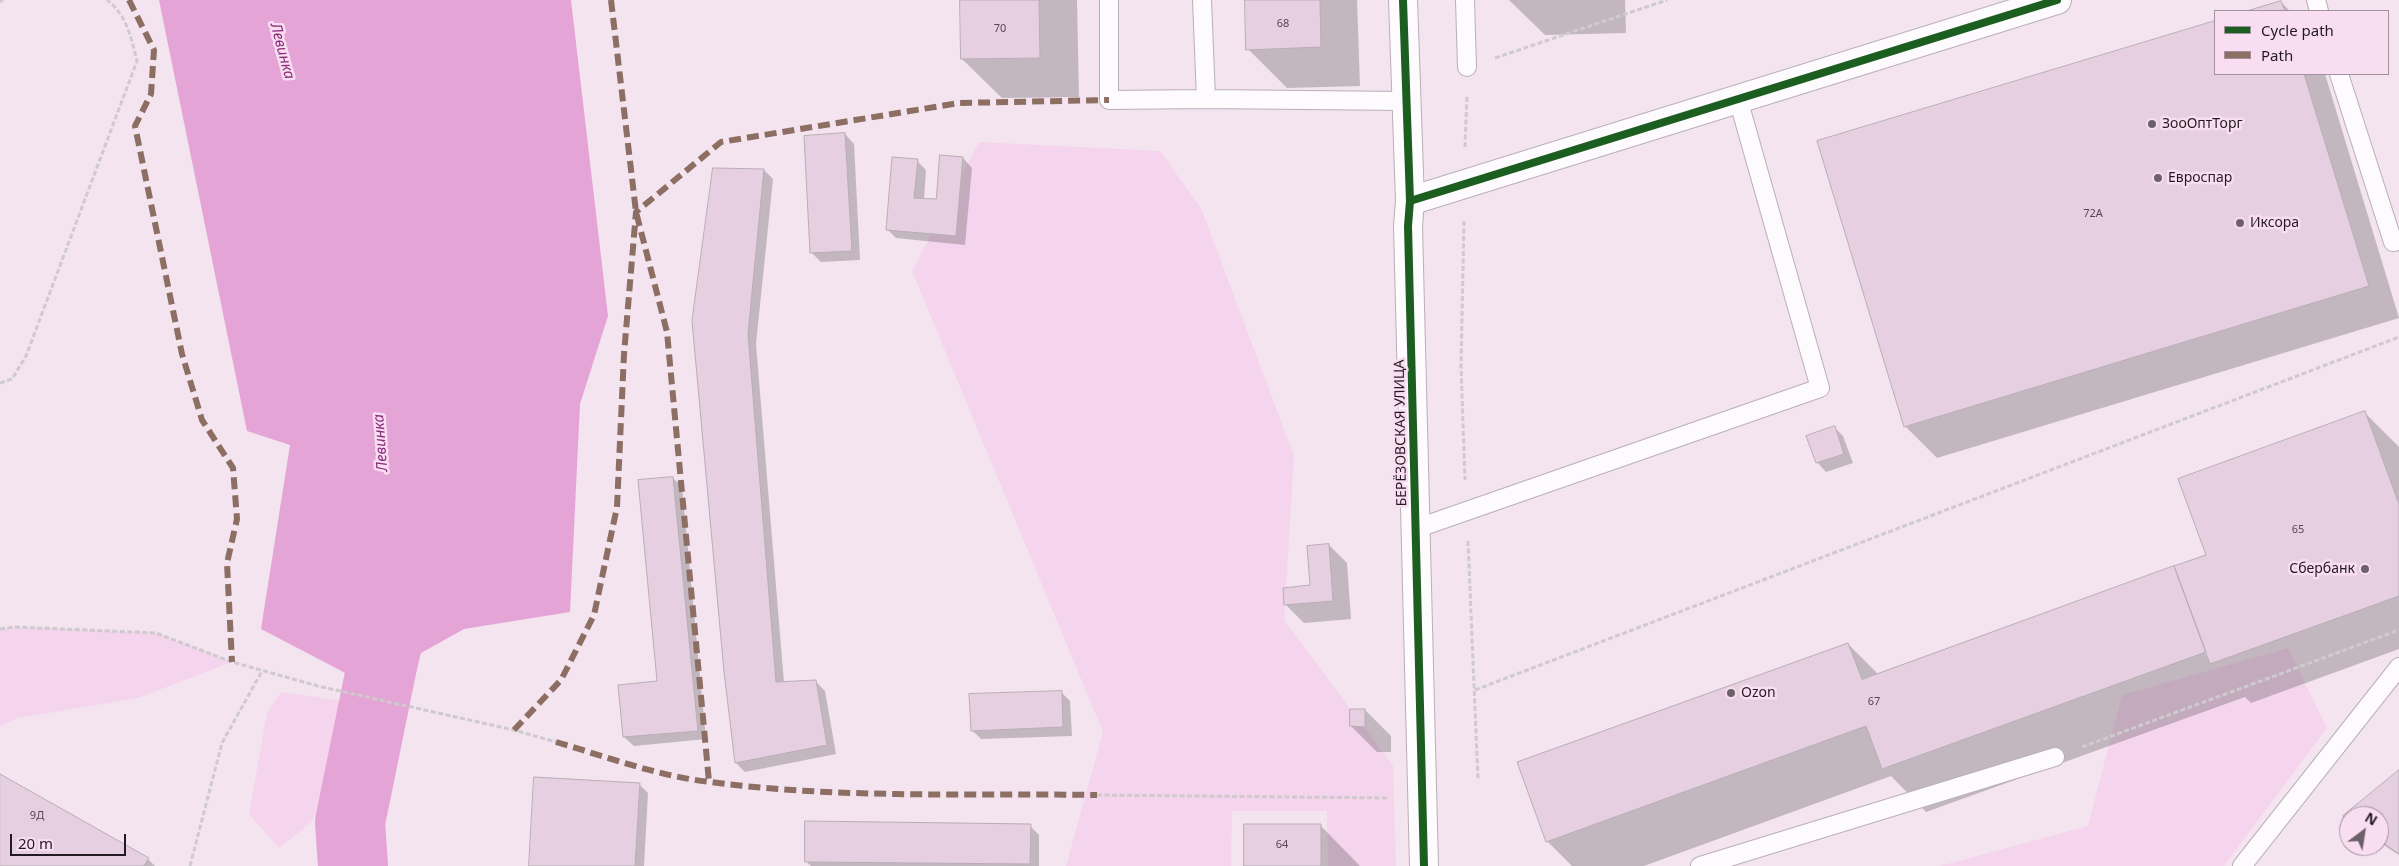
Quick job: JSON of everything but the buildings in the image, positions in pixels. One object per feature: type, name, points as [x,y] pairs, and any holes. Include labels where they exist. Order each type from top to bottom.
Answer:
[{"type":"street","name":"БЕРЁЗОВСКАЯ УЛИЦА","points":[[1403,0],[1410,201],[1408,235],[1424,866]]},
{"type":"street","points":[[1410,201],[2057,0]]},
{"type":"lane","points":[[1109,0],[1110,100],[1406,100]]},
{"type":"lane","points":[[1202,0],[1206,99]]},
{"type":"lane","points":[[1466,0],[1467,67]]},
{"type":"lane","points":[[2338,75],[2393,242],[2399,240]]},
{"type":"lane","points":[[1416,529],[1820,388],[1738,99]]},
{"type":"lane","points":[[2242,866],[2399,667]]},
{"type":"lane","points":[[1700,866],[2056,757]]},
{"type":"path","points":[[0,383],[12,379],[26,356],[137,61],[127,25],[115,6],[106,0]]},
{"type":"path","points":[[1478,780],[1460,365],[1467,67],[1667,0]]},
{"type":"path","points":[[1475,690],[2399,337]]},
{"type":"path","points":[[0,629],[15,627],[156,633],[232,662],[262,671],[353,695],[514,730],[556,742]]},
{"type":"path","points":[[2056,757],[2399,630]]},
{"type":"path","points":[[190,866],[222,743],[262,671]]},
{"type":"path","points":[[1097,795],[1422,799]]},
{"type":"shaded area","points":[[979,142],[1160,151],[1201,208],[1294,456],[1284,620],[1393,766],[1396,866],[1328,866],[1327,811],[1232,811],[1231,866],[1066,866],[1103,732],[912,271]]},
{"type":"shaded area","points":[[15,627],[156,633],[232,662],[138,698],[18,718],[0,726],[0,629]]},
{"type":"shaded area","points":[[2288,648],[2327,728],[2224,866],[1940,866],[2088,826],[2122,695]]},
{"type":"shaded area","points":[[281,692],[343,701],[313,821],[279,848],[249,814],[267,713]]},
{"type":"water","points":[[159,0],[571,0],[608,316],[580,404],[570,612],[464,629],[421,653],[410,695],[378,690],[261,629],[290,445],[247,431]]},
{"type":"waterway","name":"Левинка","points":[[353,866],[350,822],[387,641],[386,594]]},
{"type":"marked path","points":[[129,0],[154,50],[151,94],[135,126],[182,354],[202,420],[233,468],[237,519],[227,563],[232,662]]},
{"type":"marked path","points":[[611,0],[636,212],[667,332],[709,782]]},
{"type":"marked path","points":[[514,730],[561,680],[594,615],[617,507],[624,354],[636,212],[721,142],[959,103],[1109,100]]},
{"type":"marked path","points":[[556,742],[671,775],[710,782],[758,787],[855,793],[1097,795]]},
{"type":"cycle path","points":[[1403,0],[1410,201],[1408,226],[1424,866]]},
{"type":"cycle path","points":[[1410,201],[2057,0]]},
{"type":"place","name":"ЗооОптТорг","points":[[2152,124]]},
{"type":"place","name":"Евроспар","points":[[2158,178]]},
{"type":"place","name":"Иксора","points":[[2240,223]]},
{"type":"place","name":"Сбербанк","points":[[2365,569]]},
{"type":"place","name":"Ozon","points":[[1731,693]]}]
